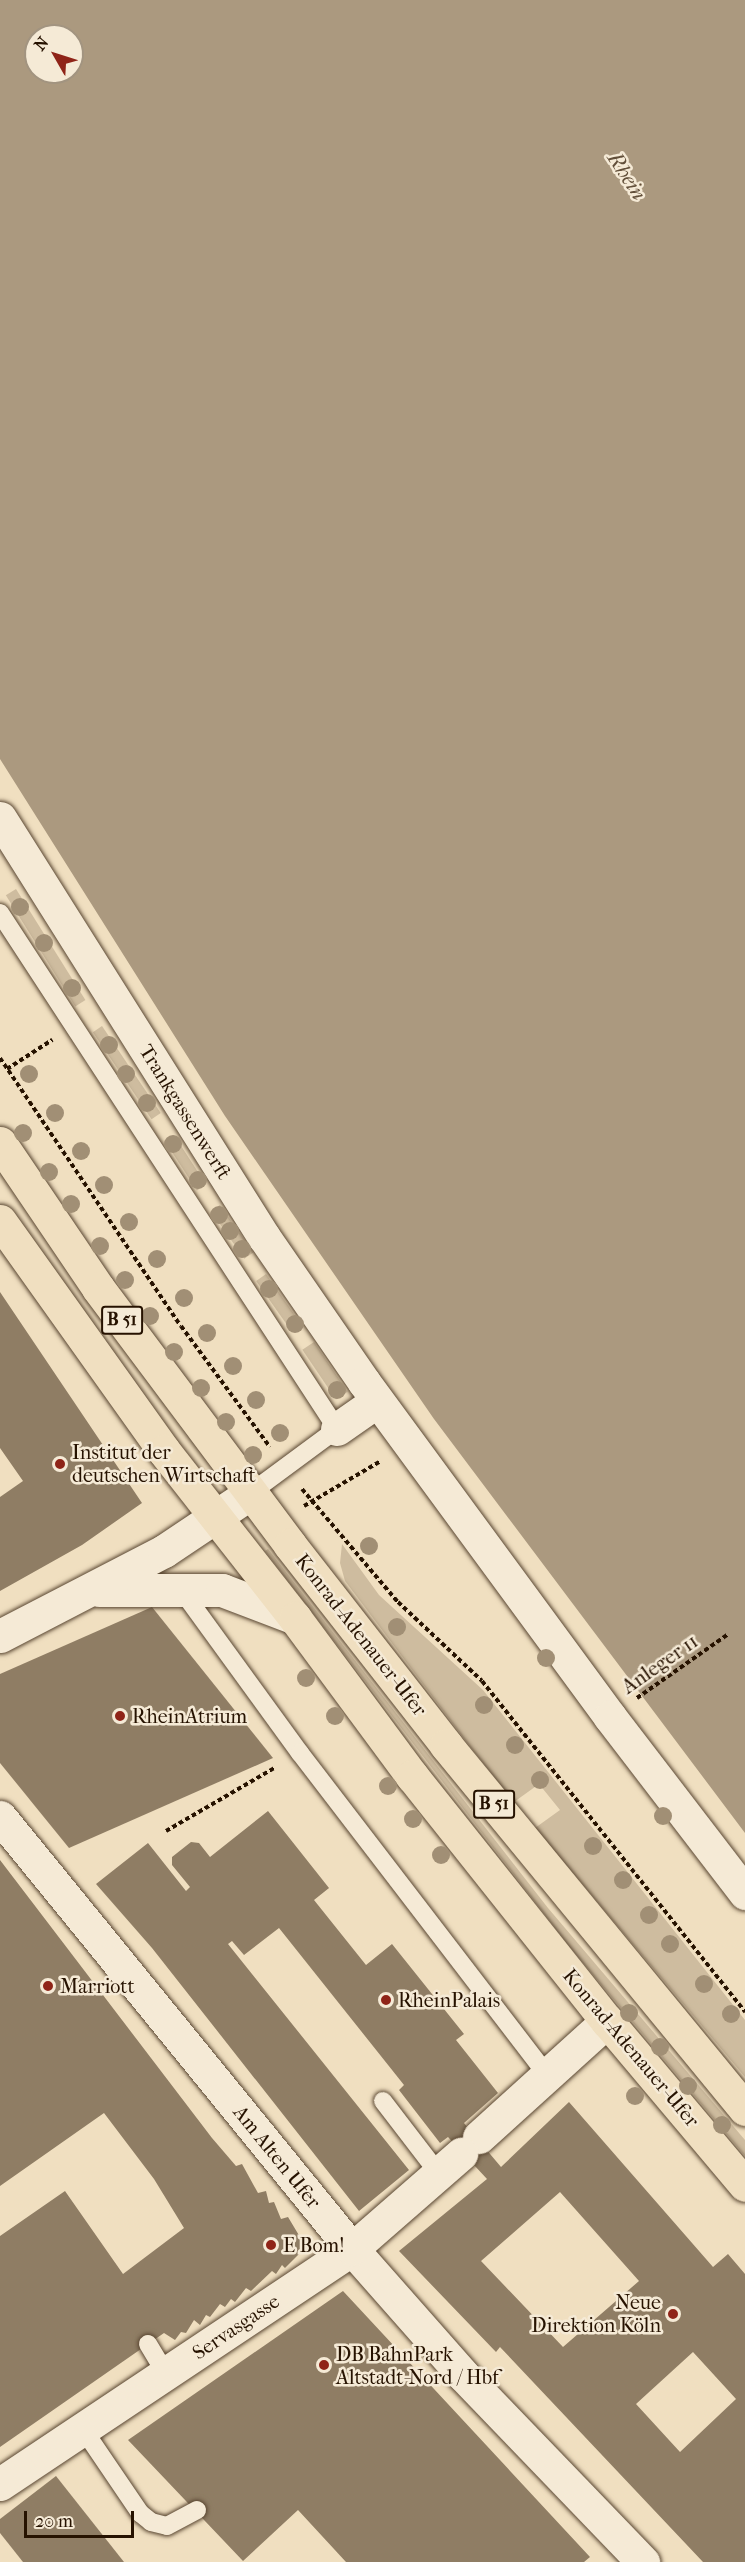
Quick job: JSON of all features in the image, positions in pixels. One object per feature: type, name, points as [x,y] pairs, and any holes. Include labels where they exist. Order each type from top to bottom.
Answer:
[{"type":"main road","name":"Konrad-Adenauer-Ufer","points":[[0,1143],[98,1288],[446,1745],[745,2109]]},
{"type":"main road","name":"Konrad-Adenauer-Ufer","points":[[0,1221],[56,1303],[412,1776],[607,2021],[745,2185]]},
{"type":"street","name":"Trankgassenwerft","points":[[0,818],[264,1237],[377,1401],[610,1717],[745,1893]]},
{"type":"street","points":[[337,1429],[377,1401]]},
{"type":"street","points":[[0,1636],[94,1590],[252,1492]]},
{"type":"street","points":[[94,1590],[179,1587],[222,1590],[295,1618]]},
{"type":"street","name":"Am Alten Ufer","points":[[0,1817],[352,2249],[463,2375],[643,2562]]},
{"type":"street","name":"Servasgasse","points":[[0,2484],[352,2249],[460,2155],[546,2074],[607,2021]]},
{"type":"lane","points":[[0,913],[337,1429],[252,1492]]},
{"type":"lane","points":[[179,1587],[300,1753],[546,2074]]},
{"type":"lane","points":[[383,2101],[460,2155]]},
{"type":"lane","points":[[148,2344],[166,2374]]},
{"type":"lane","points":[[83,2429],[140,2513],[151,2522],[167,2526],[196,2510]]},
{"type":"path","points":[[7,1069],[54,1039]]},
{"type":"path","points":[[0,1058],[181,1326],[285,1468],[398,1602],[482,1681],[745,2012]]},
{"type":"path","points":[[275,1523],[409,1445]]},
{"type":"path","name":"Anleger 11","points":[[610,1717],[727,1635]]},
{"type":"path","points":[[166,1832],[281,1764]]},
{"type":"shaded area","points":[[16,889],[85,1000],[75,1006],[6,895]]},
{"type":"shaded area","points":[[102,1026],[161,1113],[152,1119],[93,1032]]},
{"type":"shaded area","points":[[174,1135],[206,1184],[197,1190],[165,1141]]},
{"type":"shaded area","points":[[220,1205],[253,1253],[244,1259],[211,1211]]},
{"type":"shaded area","points":[[266,1274],[300,1323],[291,1330],[256,1281]]},
{"type":"shaded area","points":[[314,1342],[348,1392],[336,1400],[302,1350]]},
{"type":"shaded area","points":[[342,1544],[379,1595],[483,1690],[745,2020],[745,2077],[535,1828],[560,1810],[539,1784],[514,1802],[345,1581],[340,1563]]},
{"type":"shaded area","points":[[268,1549],[548,1908],[745,2140],[745,2156],[569,1946],[265,1551]]},
{"type":"water","name":"Rhein","points":[[0,0],[745,0],[745,1833],[434,1419],[225,1116],[0,759]]},
{"type":"building","name":"Institut der deutschen Wirtschaft","points":[[0,1292],[142,1503],[82,1545],[0,1591],[0,1497],[23,1481],[0,1448]]},
{"type":"building","name":"RheinAtrium","points":[[152,1607],[273,1758],[69,1848],[0,1763],[0,1674]]},
{"type":"building","points":[[268,1811],[329,1888],[314,1900],[366,1965],[392,1944],[464,2034],[456,2040],[498,2093],[464,2123],[501,2167],[569,2102],[713,2267],[728,2254],[745,2274],[745,2562],[703,2562],[500,2347],[496,2352],[399,2251],[487,2179],[448,2137],[440,2143],[399,2090],[404,2085],[279,1928],[244,1955],[232,1941],[228,1944],[409,2170],[359,2211],[152,1948],[96,1884],[148,1843],[186,1891],[190,1887],[172,1865],[172,1857],[191,1842],[199,1843],[210,1857]],"holes":[[[560,2192],[639,2281],[563,2347],[481,2261]],[[693,2352],[736,2399],[680,2452],[636,2404]]]},
{"type":"building","points":[[0,1860],[212,2138],[236,2166],[242,2164],[258,2193],[266,2191],[269,2203],[274,2202],[281,2219],[288,2217],[306,2247],[285,2268],[282,2265],[276,2274],[272,2271],[251,2291],[246,2288],[235,2302],[231,2299],[225,2307],[220,2304],[210,2317],[206,2315],[200,2325],[194,2320],[186,2333],[181,2332],[175,2340],[164,2333],[0,2447],[0,2236],[65,2191],[123,2274],[184,2228],[154,2179],[104,2113],[0,2186]]},
{"type":"building","name":"DB BahnPark Altstadt-Nord / Hbf","points":[[343,2291],[590,2557],[584,2562],[346,2562],[298,2510],[243,2561],[128,2440]]},
{"type":"building","points":[[56,2476],[124,2562],[23,2562],[0,2533],[0,2519]]},
{"type":"place","name":"Institut der deutschen Wirtschaft","points":[[60,1464]]},
{"type":"place","name":"RheinAtrium","points":[[120,1716]]},
{"type":"place","name":"Marriott","points":[[48,1986]]},
{"type":"place","name":"RheinPalais","points":[[386,2000]]},
{"type":"place","name":"E Bom!","points":[[271,2245]]},
{"type":"place","name":"Neue Direktion Köln","points":[[673,2314]]},
{"type":"place","name":"DB BahnPark Altstadt-Nord / Hbf","points":[[324,2365]]}]
